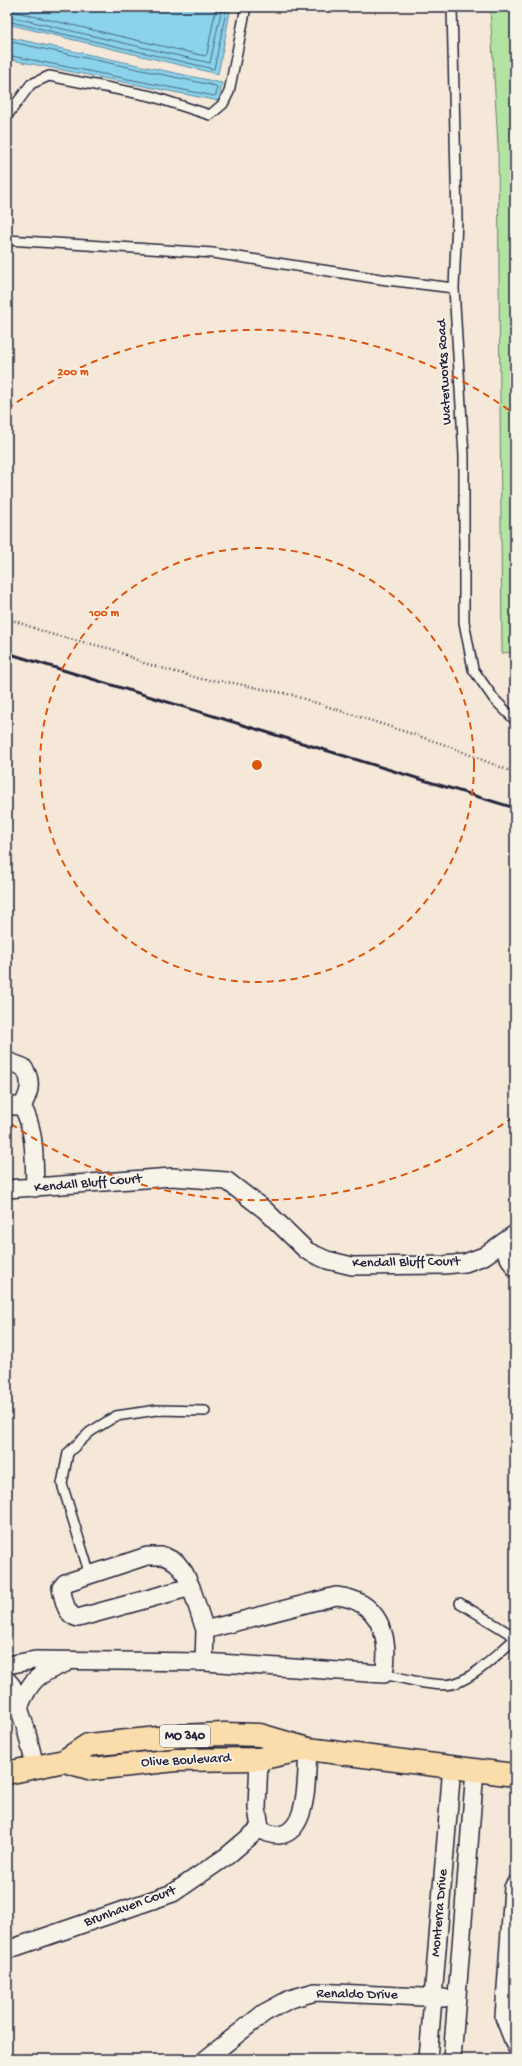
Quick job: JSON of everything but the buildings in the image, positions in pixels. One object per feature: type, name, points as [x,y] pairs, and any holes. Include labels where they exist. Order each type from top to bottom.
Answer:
[{"type":"main road","name":"Olive Boulevard","points":[[64,1761],[88,1745],[179,1736],[260,1735],[308,1749],[515,1775]]},
{"type":"main road","name":"Olive Boulevard","points":[[7,1773],[64,1761],[92,1768],[176,1760],[259,1759],[308,1749]]},
{"type":"street","points":[[7,1061],[23,1067],[29,1077],[29,1089],[14,1106],[27,1114],[32,1134],[35,1188]]},
{"type":"street","name":"Kendall Bluff Court","points":[[7,1189],[172,1177],[227,1181],[265,1210],[306,1251],[327,1260],[352,1266],[444,1265],[465,1263],[484,1256],[515,1234]]},
{"type":"street","points":[[500,1244],[515,1268]]},
{"type":"street","points":[[191,1587],[78,1618],[72,1617],[68,1613],[61,1588],[65,1583],[147,1556],[164,1556],[176,1562],[184,1572],[191,1587],[205,1630],[204,1662]]},
{"type":"street","points":[[7,1665],[35,1660],[204,1662],[384,1674],[386,1650],[377,1617],[368,1607],[347,1597],[336,1596],[205,1630]]},
{"type":"street","points":[[19,1707],[27,1688],[37,1677],[69,1661]]},
{"type":"street","points":[[7,1680],[12,1686],[19,1707],[35,1766]]},
{"type":"street","points":[[259,1759],[257,1808],[260,1828],[268,1834],[285,1834],[297,1826],[302,1816],[308,1749]]},
{"type":"street","name":"Monterra Drive","points":[[428,2059],[452,1766]]},
{"type":"street","name":"Monterra Drive","points":[[452,2059],[475,1770]]},
{"type":"street","name":"Brunhaven Court","points":[[7,1950],[173,1893],[227,1856],[260,1828]]},
{"type":"street","points":[[515,1884],[513,1888],[504,2017],[515,2045]]},
{"type":"street","name":"Renaldo Drive","points":[[206,2059],[264,2013],[290,1999],[315,1992],[456,1998]]},
{"type":"lane","points":[[7,116],[31,84],[49,76],[151,96],[210,115],[223,104],[229,92],[246,7]]},
{"type":"lane","name":"Waterworks Road","points":[[452,7],[458,220],[454,288],[464,456],[464,622],[473,669],[494,699],[515,720]]},
{"type":"lane","points":[[7,240],[213,253],[387,280],[454,288]]},
{"type":"lane","points":[[90,1575],[62,1484],[68,1453],[90,1432],[116,1416],[157,1410],[205,1411]]},
{"type":"lane","points":[[384,1674],[432,1683],[456,1683],[468,1677],[515,1638],[460,1603]]},
{"type":"path","points":[[7,618],[50,634],[112,649],[144,663],[201,679],[234,682],[292,695],[443,744],[515,773]]},
{"type":"green space","points":[[490,7],[515,7],[515,652],[502,653],[498,145]]},
{"type":"water","points":[[7,7],[231,7],[218,74],[7,24]]},
{"type":"water","points":[[7,37],[222,83],[219,101],[7,59]]},
{"type":"railway","points":[[7,653],[515,808]]}]
